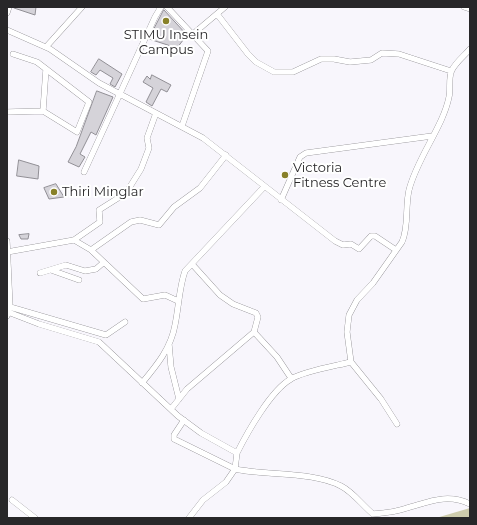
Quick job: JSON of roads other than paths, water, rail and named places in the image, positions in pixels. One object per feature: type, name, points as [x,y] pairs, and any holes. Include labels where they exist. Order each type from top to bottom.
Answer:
[{"type":"street","points":[[7,13],[9,7]]},
{"type":"street","points":[[46,47],[82,7]]},
{"type":"street","points":[[84,172],[155,17],[161,7]]},
{"type":"street","points":[[167,7],[208,50],[182,126]]},
{"type":"street","points":[[193,34],[223,7]]},
{"type":"street","points":[[464,7],[470,9]]},
{"type":"street","points":[[216,14],[252,58],[274,72],[293,72],[321,59],[334,59],[350,62],[371,60],[382,53],[399,54],[451,71]]},
{"type":"street","points":[[7,30],[46,47],[98,83],[203,138],[335,241],[343,244],[351,244],[359,249],[371,236],[375,236],[396,250]]},
{"type":"street","points":[[397,424],[381,399],[351,362],[348,332],[349,315],[357,300],[372,283],[405,236],[406,213],[410,190],[432,136],[445,111],[449,97],[451,71],[470,49]]},
{"type":"street","points":[[7,112],[43,111],[77,132],[89,102],[37,62],[14,54]]},
{"type":"street","points":[[43,111],[46,69]]},
{"type":"street","points":[[8,252],[74,240],[100,222],[99,210],[126,193],[146,157],[149,148],[147,138],[156,113]]},
{"type":"street","points":[[281,200],[300,157],[306,153],[432,136]]},
{"type":"street","points":[[91,250],[131,222],[140,220],[156,225],[161,224],[174,207],[200,188],[226,155]]},
{"type":"street","points":[[142,382],[162,359],[169,343],[175,326],[180,284],[185,270],[264,187]]},
{"type":"street","points":[[74,240],[91,250],[142,299],[165,295],[178,301]]},
{"type":"street","points":[[7,241],[8,312]]},
{"type":"street","points":[[40,273],[43,270],[51,270],[66,265],[85,271],[96,269],[103,263]]},
{"type":"street","points":[[171,409],[187,389],[254,332],[257,315],[233,304],[220,295],[192,264]]},
{"type":"street","points":[[51,270],[79,280]]},
{"type":"street","points":[[8,312],[106,335],[125,322]]},
{"type":"street","points":[[8,312],[40,324],[99,342],[184,420],[201,433],[237,453]]},
{"type":"street","points":[[254,332],[277,357],[292,378]]},
{"type":"street","points":[[169,343],[172,368],[179,399]]},
{"type":"street","points":[[189,518],[203,500],[226,482],[235,469],[237,453],[254,422],[283,385],[292,378],[351,362]]},
{"type":"street","points":[[184,420],[174,435],[174,439],[235,469],[254,473],[310,477],[340,486],[373,514],[406,509],[440,498],[450,498],[470,504]]},
{"type":"street","points":[[12,500],[35,518]]},
{"type":"place","name":"STIMU Insein Campus","points":[[166,21]]},
{"type":"place","name":"Victoria Fitness Centre","points":[[285,175]]},
{"type":"place","name":"Thiri Minglar","points":[[54,192]]}]
